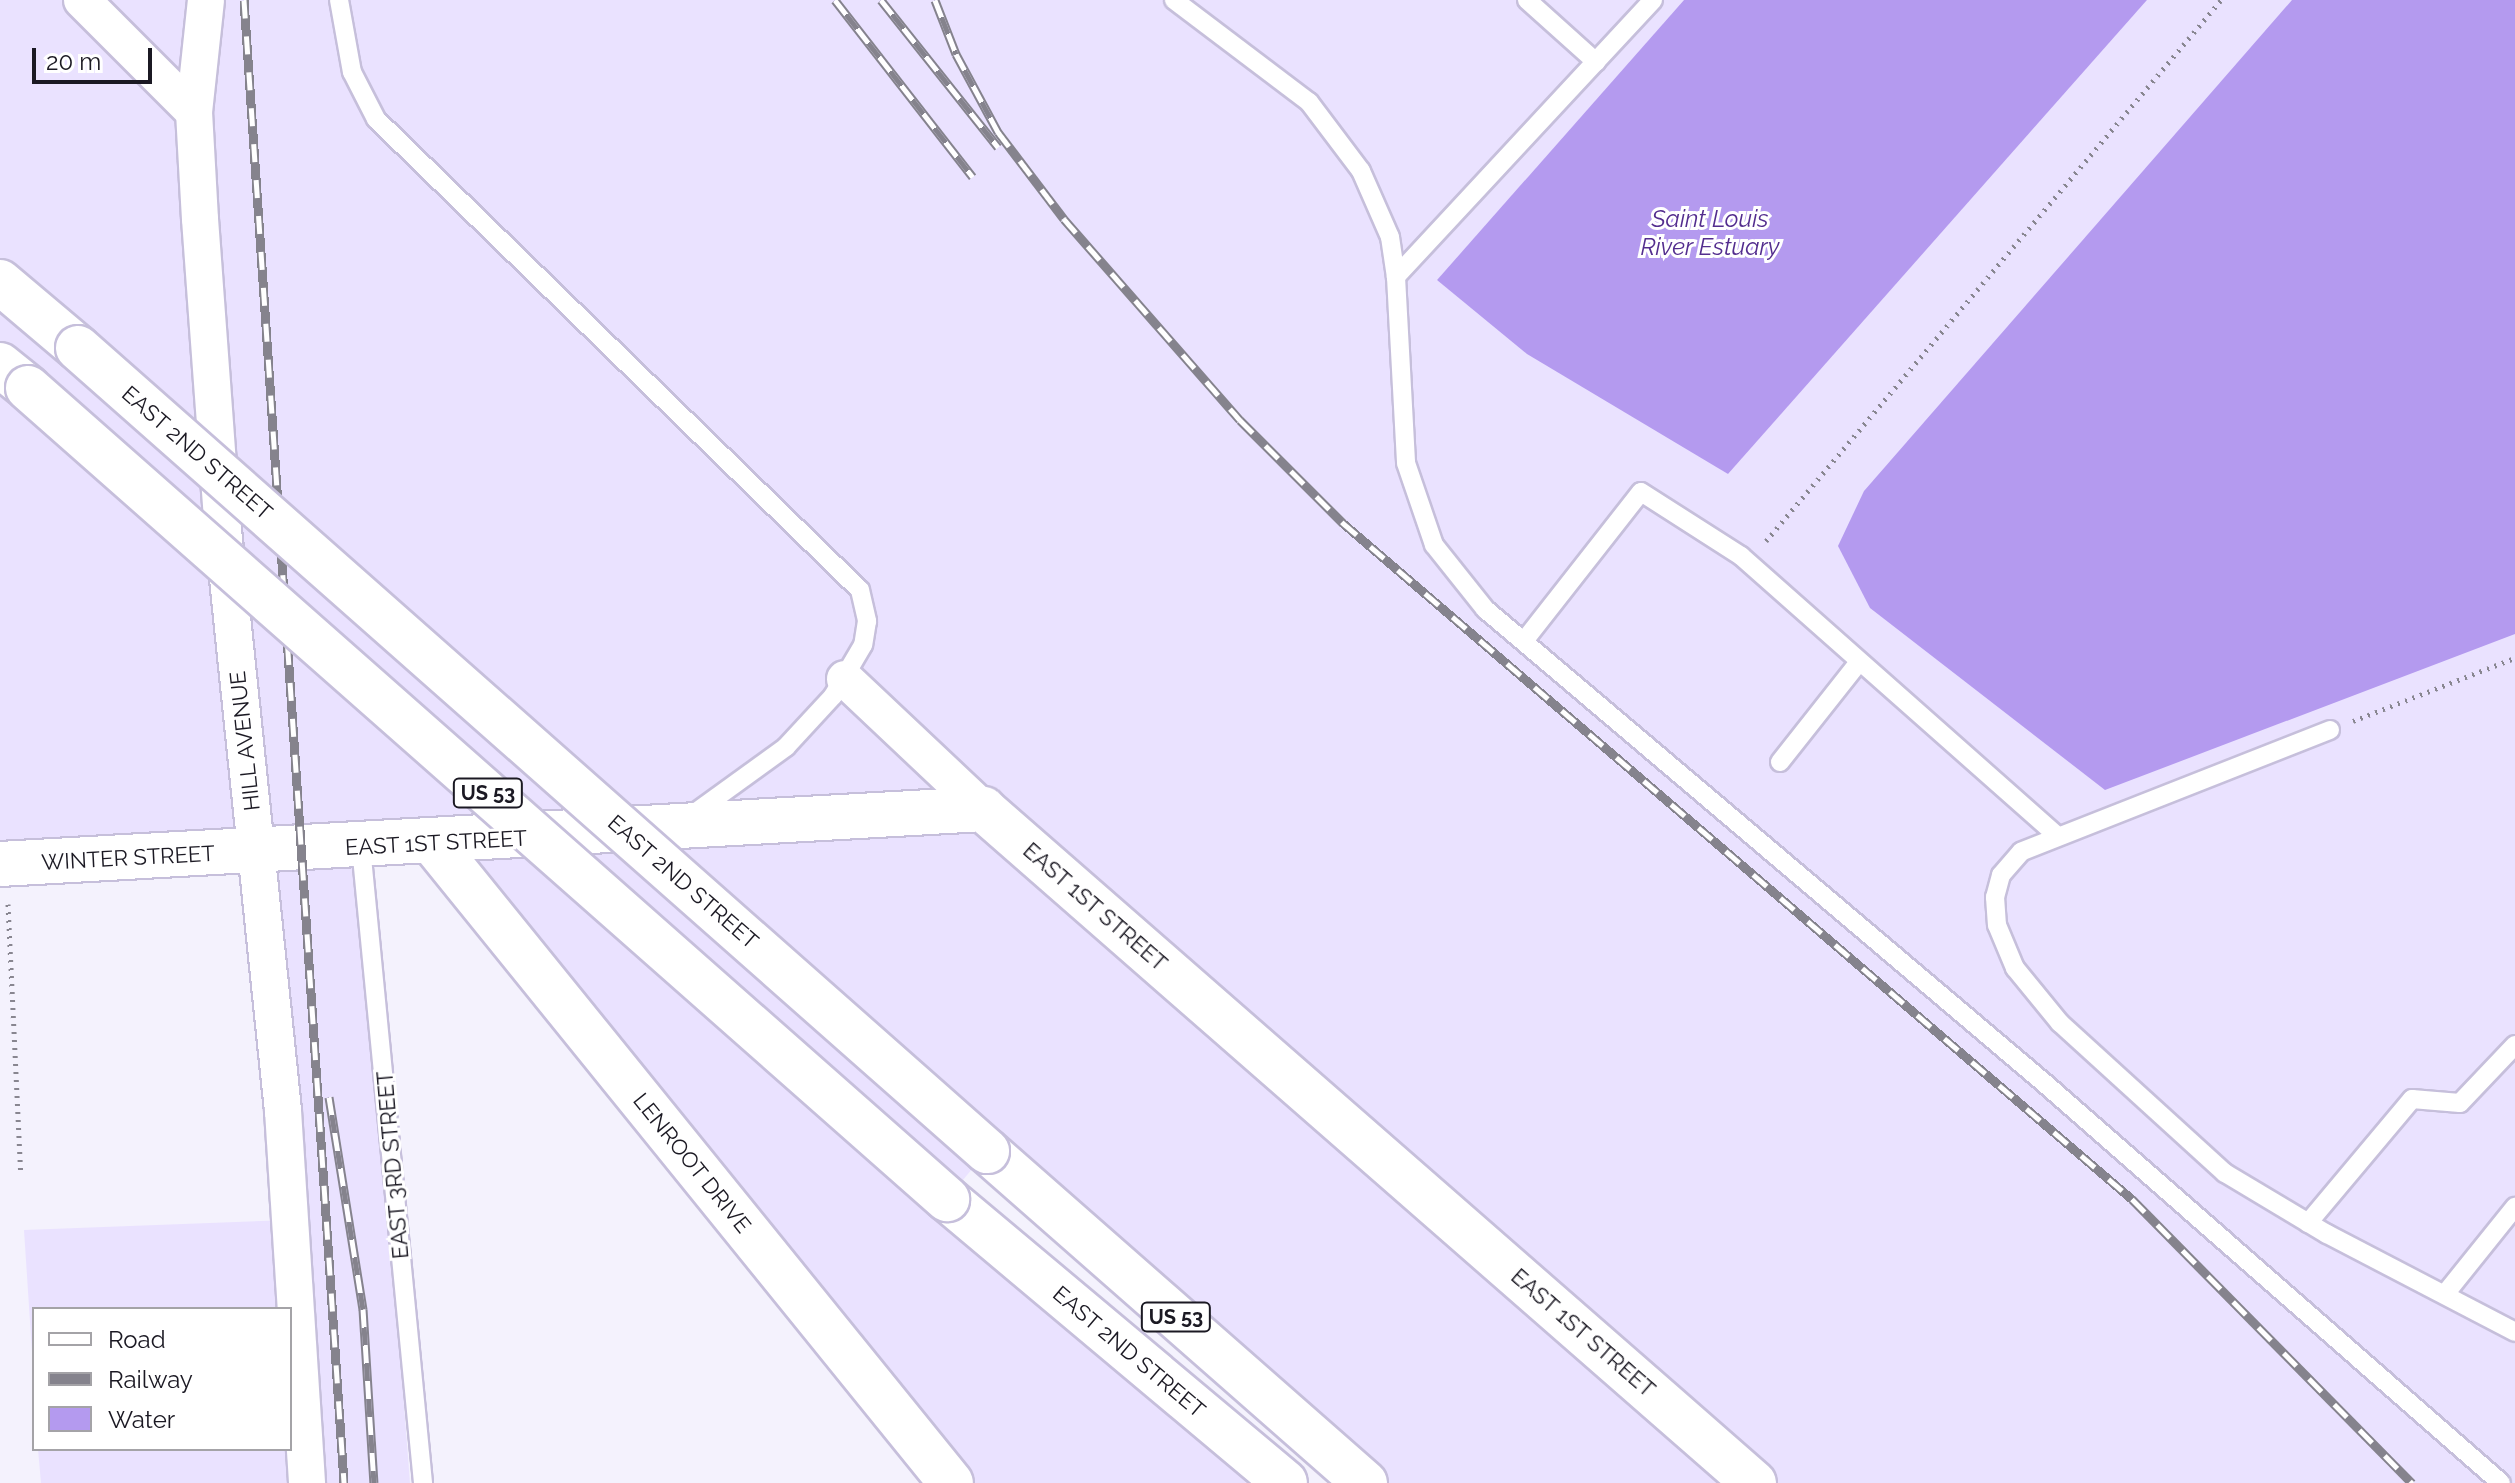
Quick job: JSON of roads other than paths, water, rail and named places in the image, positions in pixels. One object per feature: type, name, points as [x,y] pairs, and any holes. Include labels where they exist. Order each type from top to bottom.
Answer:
[{"type":"main road","name":"EAST 2ND STREET","points":[[0,282],[1365,1483]]},
{"type":"main road","name":"EAST 2ND STREET","points":[[14,376],[947,1199],[1285,1483]]},
{"type":"main road","name":"EAST 1ST STREET","points":[[257,852],[983,809],[1754,1483]]},
{"type":"main road","name":"LENROOT DRIVE","points":[[433,843],[951,1483]]},
{"type":"main road","name":"WINTER STREET","points":[[3,864],[257,852]]},
{"type":"street","points":[[82,0],[194,112]]},
{"type":"street","name":"HILL AVENUE","points":[[206,0],[194,112],[223,530],[283,1111],[307,1483]]},
{"type":"street","points":[[845,679],[983,809]]},
{"type":"lane","points":[[339,0],[352,72],[376,119],[855,583],[866,608],[866,632],[845,679],[786,747],[673,828]]},
{"type":"lane","points":[[1174,0],[1309,102],[1361,171],[1390,237],[1396,277],[1406,463],[1423,522],[1453,572],[1524,641],[2042,1081],[2501,1483]]},
{"type":"lane","points":[[1527,0],[1596,62]]},
{"type":"lane","points":[[1396,277],[1653,0]]},
{"type":"lane","points":[[1524,641],[1641,492],[1748,562],[2057,836]]},
{"type":"lane","points":[[1780,762],[1859,662]]},
{"type":"lane","points":[[2330,730],[2021,852],[2001,875],[1994,912],[2015,968],[2069,1032],[2225,1173],[2308,1223],[2515,1332]]},
{"type":"lane","name":"EAST 3RD STREET","points":[[361,847],[423,1483]]},
{"type":"lane","points":[[2308,1223],[2412,1099],[2460,1103],[2515,1045]]},
{"type":"lane","points":[[2445,1294],[2515,1207]]},
{"type":"water","name":"Saint Louis River Estuary","points":[[1684,0],[2147,0],[1728,474],[1527,354],[1437,280]]},
{"type":"water","points":[[2292,0],[2515,0],[2515,634],[2105,790],[1870,608],[1838,546],[1864,491]]},
{"type":"railway","points":[[244,0],[344,1483]]},
{"type":"railway","points":[[835,0],[973,177]]},
{"type":"railway","points":[[881,0],[998,147]]},
{"type":"railway","points":[[935,0],[956,54],[998,132],[1064,219],[1240,420],[1343,523],[2132,1199],[2412,1483]]},
{"type":"railway","points":[[329,1097],[363,1309],[374,1483]]}]
